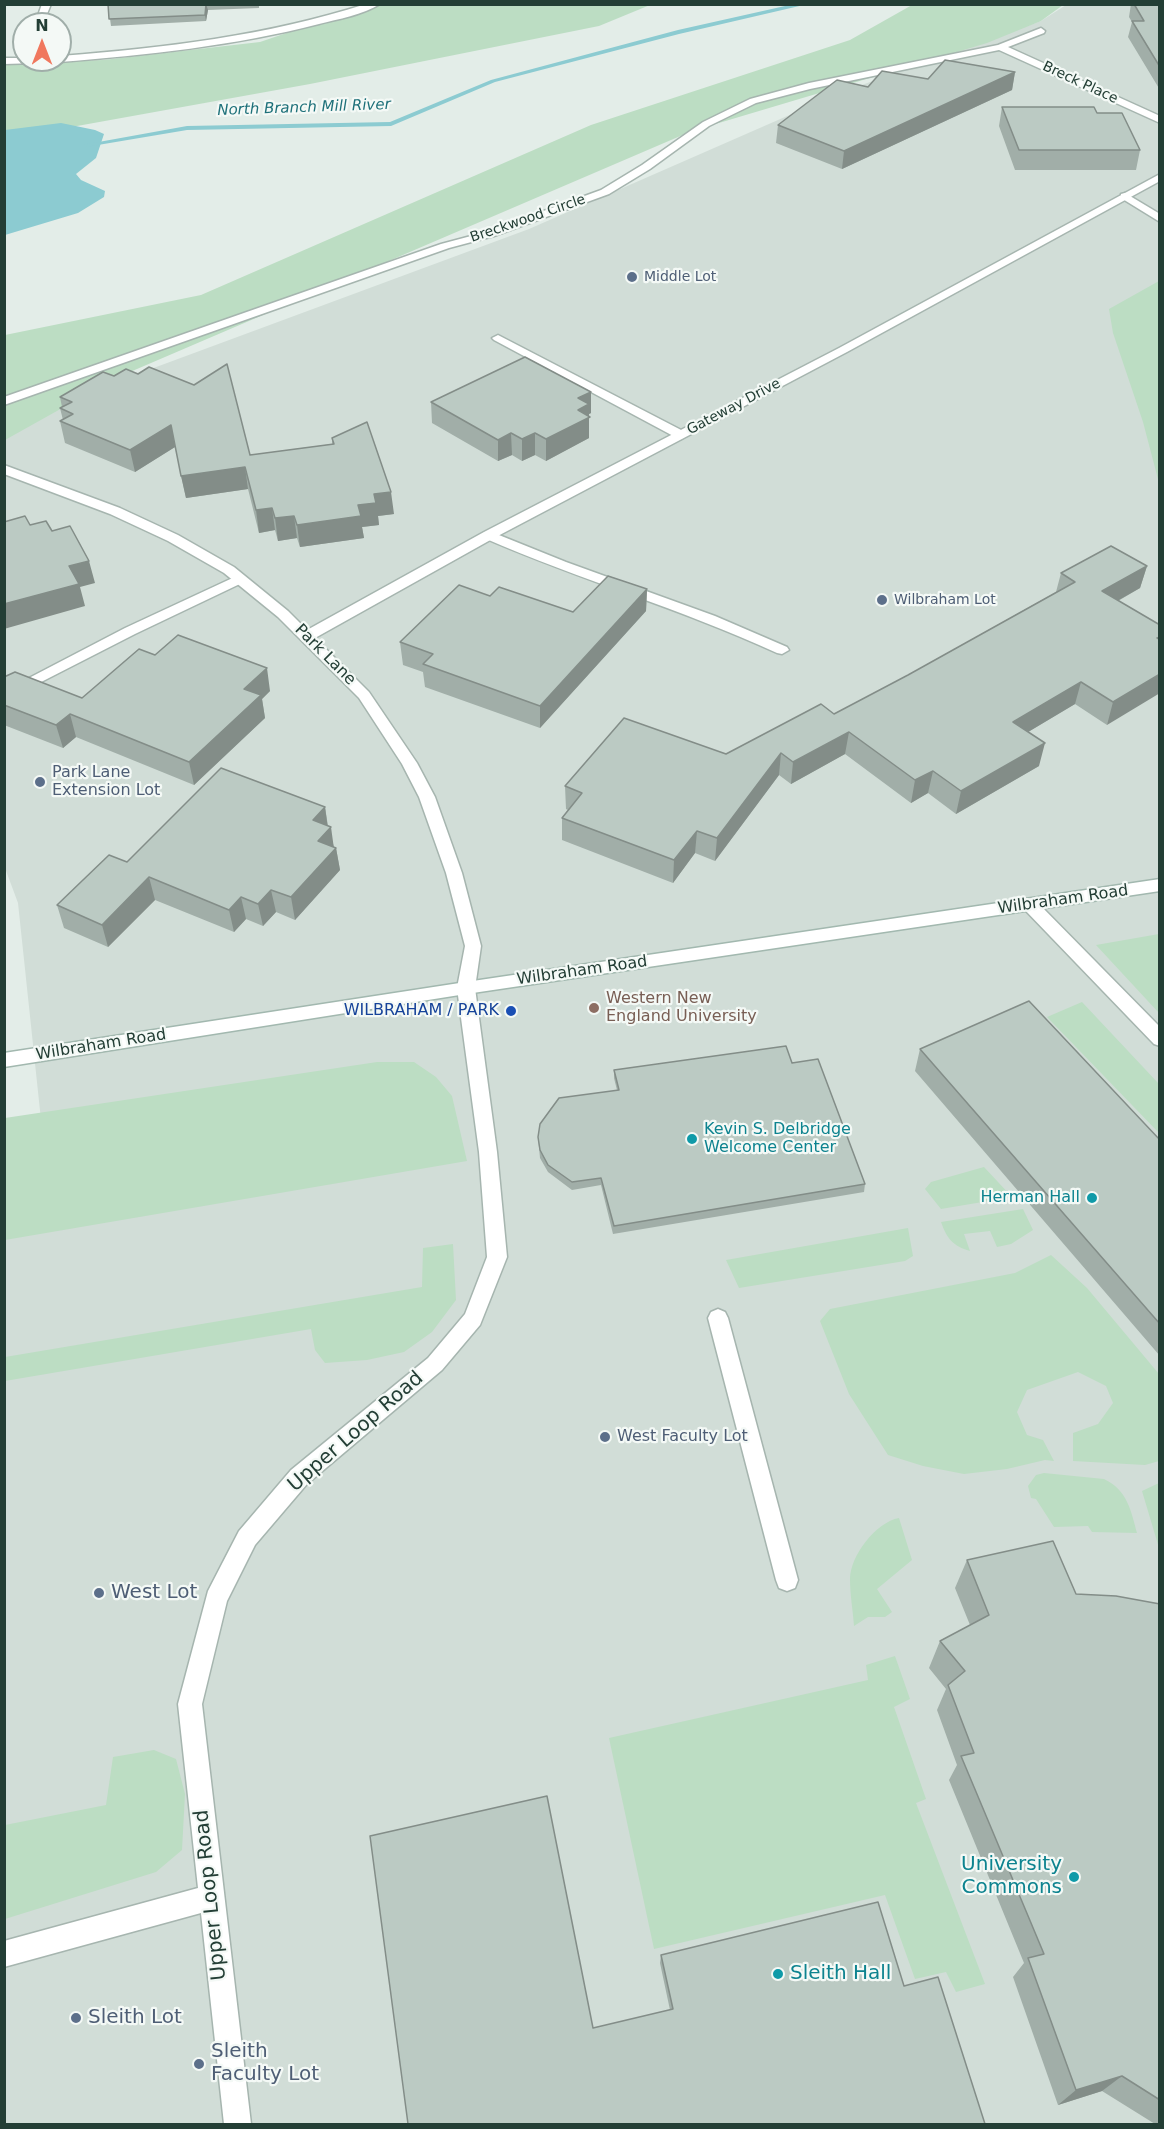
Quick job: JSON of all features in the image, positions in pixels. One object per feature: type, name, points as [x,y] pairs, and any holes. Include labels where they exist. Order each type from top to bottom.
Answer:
[{"type":"street","points":[[72,58],[216,43],[287,29],[376,4]]},
{"type":"street","name":"Breckwood Circle","points":[[4,401],[445,246],[490,234],[585,201],[631,177],[713,119],[753,101],[809,86],[1000,47],[1041,31]]},
{"type":"street","name":"Breck Place","points":[[1000,47],[1160,120]]},
{"type":"street","name":"Gateway Drive","points":[[307,636],[489,535],[843,350],[1160,177]]},
{"type":"street","points":[[1125,196],[1160,219]]},
{"type":"street","points":[[498,338],[681,435]]},
{"type":"street","name":"Park Lane","points":[[4,469],[56,486],[125,515],[202,554],[239,579],[307,636],[346,675],[375,710],[409,763],[427,797],[454,873],[473,946],[466,988]]},
{"type":"street","points":[[489,535],[534,556],[737,628],[782,650]]},
{"type":"street","points":[[4,697],[130,631],[239,579]]},
{"type":"street","name":"Wilbraham Road","points":[[4,1060],[466,988],[1160,885]]},
{"type":"street","points":[[1030,905],[1160,1039]]},
{"type":"street","name":"Upper Loop Road","points":[[237,2124],[190,1704],[216,1599],[247,1538],[298,1477],[435,1364],[473,1319],[497,1257],[488,1152],[466,988]]},
{"type":"street","points":[[718,1318],[787,1580]]},
{"type":"street","points":[[4,1954],[211,1897]]},
{"type":"shaded area","name":"Western New England University","points":[[1066,5],[1159,5],[1159,2124],[5,2124],[4,1127],[41,1120],[18,903],[5,868],[5,423],[529,229],[842,92],[1041,21]]},
{"type":"green space","points":[[369,5],[650,5],[599,26],[310,84],[5,139],[4,63],[12,63],[12,72],[72,72],[72,61],[103,60],[260,42]]},
{"type":"green space","points":[[912,5],[1063,5],[1041,21],[987,43],[692,131],[116,378],[5,440],[5,335],[201,295],[591,125],[850,40]]},
{"type":"green space","points":[[1159,281],[1159,483],[1143,422],[1113,333],[1109,309]]},
{"type":"green space","points":[[1160,934],[1159,1013],[1096,945]]},
{"type":"green space","points":[[1082,1002],[1159,1084],[1159,1133],[1047,1017]]},
{"type":"green space","points":[[377,1062],[414,1062],[436,1077],[452,1096],[467,1161],[5,1240],[5,1118]]},
{"type":"green space","points":[[984,1167],[1012,1197],[941,1209],[925,1189],[931,1182]]},
{"type":"green space","points":[[1023,1209],[1033,1230],[1011,1244],[997,1247],[990,1231],[964,1234],[970,1251],[964,1249],[951,1241],[941,1222]]},
{"type":"green space","points":[[908,1228],[913,1256],[905,1261],[739,1288],[726,1260]]},
{"type":"green space","points":[[453,1244],[456,1300],[432,1332],[404,1352],[367,1360],[325,1363],[315,1350],[311,1329],[5,1381],[5,1357],[422,1287],[423,1248]]},
{"type":"green space","points":[[1051,1255],[1087,1288],[1159,1374],[1159,1461],[1145,1465],[1073,1461],[1073,1433],[1098,1424],[1113,1403],[1106,1386],[1078,1372],[1027,1390],[1017,1412],[1027,1435],[1043,1440],[1054,1461],[1045,1460],[1007,1469],[964,1474],[923,1466],[888,1455],[849,1394],[820,1321],[830,1309],[1015,1273]]},
{"type":"green space","points":[[1044,1473],[1104,1479],[1112,1484],[1127,1502],[1137,1533],[1092,1532],[1088,1526],[1054,1527],[1036,1499],[1031,1498],[1028,1486],[1036,1475]]},
{"type":"green space","points":[[1159,1483],[1159,1548],[1142,1491]]},
{"type":"green space","points":[[899,1518],[912,1560],[877,1589],[892,1612],[885,1617],[868,1617],[854,1626],[850,1579],[854,1560],[873,1533],[890,1521]]},
{"type":"green space","points":[[895,1656],[910,1699],[894,1707],[926,1799],[916,1803],[985,1984],[956,1992],[946,1972],[915,1979],[885,1895],[654,1949],[609,1738],[868,1680],[866,1665]]},
{"type":"green space","points":[[154,1750],[176,1759],[185,1794],[182,1850],[156,1872],[5,1919],[5,1825],[106,1805],[113,1757]]},
{"type":"water","points":[[61,123],[104,134],[96,158],[76,174],[81,180],[105,191],[104,197],[78,213],[5,235],[5,130]]},
{"type":"building","points":[[108,4],[206,4],[205,15],[109,19]]},
{"type":"building","points":[[1134,4],[1160,4],[1160,67],[1132,21],[1144,21]]},
{"type":"building","points":[[945,60],[1015,72],[844,151],[778,125],[837,80],[868,87],[882,71],[928,79]]},
{"type":"building","points":[[1002,107],[1094,107],[1097,113],[1122,113],[1140,150],[1019,150]]},
{"type":"building","points":[[525,357],[591,392],[578,398],[589,404],[578,410],[590,417],[546,439],[535,433],[522,439],[511,433],[498,440],[431,402]]},
{"type":"building","points":[[227,364],[250,455],[334,444],[332,438],[367,422],[391,492],[374,494],[376,503],[358,505],[361,516],[297,525],[294,516],[275,518],[272,508],[256,510],[245,467],[181,476],[171,425],[130,450],[60,421],[73,414],[60,408],[72,402],[60,397],[103,372],[114,376],[126,369],[138,374],[149,367],[194,385]]},
{"type":"building","points":[[25,516],[30,525],[46,521],[52,531],[70,526],[89,561],[69,566],[79,584],[4,604],[4,522]]},
{"type":"building","points":[[1111,546],[1147,566],[1102,591],[1160,625],[1160,637],[1157,638],[1160,640],[1160,674],[1113,702],[1081,682],[1013,722],[1045,743],[961,791],[933,771],[915,780],[849,732],[793,762],[781,753],[717,838],[697,831],[674,860],[562,818],[582,793],[565,786],[624,718],[726,754],[821,704],[834,714],[908,675],[1075,582],[1061,573]]},
{"type":"building","points":[[608,576],[647,589],[540,706],[423,664],[433,654],[400,642],[459,585],[490,596],[499,587],[573,612]]},
{"type":"building","points":[[178,635],[267,668],[244,689],[261,695],[189,762],[70,714],[56,725],[4,705],[4,677],[15,672],[82,698],[139,649],[155,655]]},
{"type":"building","points":[[221,768],[325,807],[313,820],[331,827],[318,841],[336,848],[291,897],[271,890],[258,904],[241,897],[229,910],[149,877],[102,925],[57,905],[109,855],[127,862]]},
{"type":"building","name":"Herman Hall","points":[[1029,1001],[1160,1140],[1160,1324],[920,1049]]},
{"type":"building","name":"Kevin S. Delbridge Welcome Center","points":[[786,1046],[792,1063],[818,1059],[865,1184],[614,1226],[601,1178],[572,1182],[548,1165],[540,1150],[538,1137],[540,1124],[559,1098],[619,1090],[614,1070]]},
{"type":"building","name":"University Commons","points":[[1053,1541],[1076,1594],[1116,1596],[1160,1604],[1160,2100],[1122,2076],[1076,2090],[1028,1958],[1044,1954],[961,1756],[974,1753],[948,1685],[965,1671],[940,1641],[989,1615],[967,1560]]},
{"type":"building","name":"Sleith Hall","points":[[547,1796],[593,2028],[673,2009],[661,1955],[878,1902],[904,1986],[938,1977],[985,2124],[408,2124],[370,1836]]},
{"type":"waterway","name":"North Branch Mill River","points":[[86,145],[187,128],[391,124],[493,81],[678,32],[805,4]]},
{"type":"place","name":"Middle Lot","points":[[632,277]]},
{"type":"place","name":"Wilbraham Lot","points":[[882,600]]},
{"type":"place","name":"Park Lane Extension Lot","points":[[40,782]]},
{"type":"place","name":"Western New England University","points":[[594,1008]]},
{"type":"place","name":"WILBRAHAM / PARK","points":[[511,1011]]},
{"type":"place","name":"Kevin S. Delbridge Welcome Center","points":[[692,1139]]},
{"type":"place","name":"Herman Hall","points":[[1092,1198]]},
{"type":"place","name":"West Faculty Lot","points":[[605,1437]]},
{"type":"place","name":"West Lot","points":[[99,1593]]},
{"type":"place","name":"University Commons","points":[[1074,1877]]},
{"type":"place","name":"Sleith Hall","points":[[778,1974]]},
{"type":"place","name":"Sleith Lot","points":[[76,2018]]},
{"type":"place","name":"Sleith Faculty Lot","points":[[199,2064]]}]
